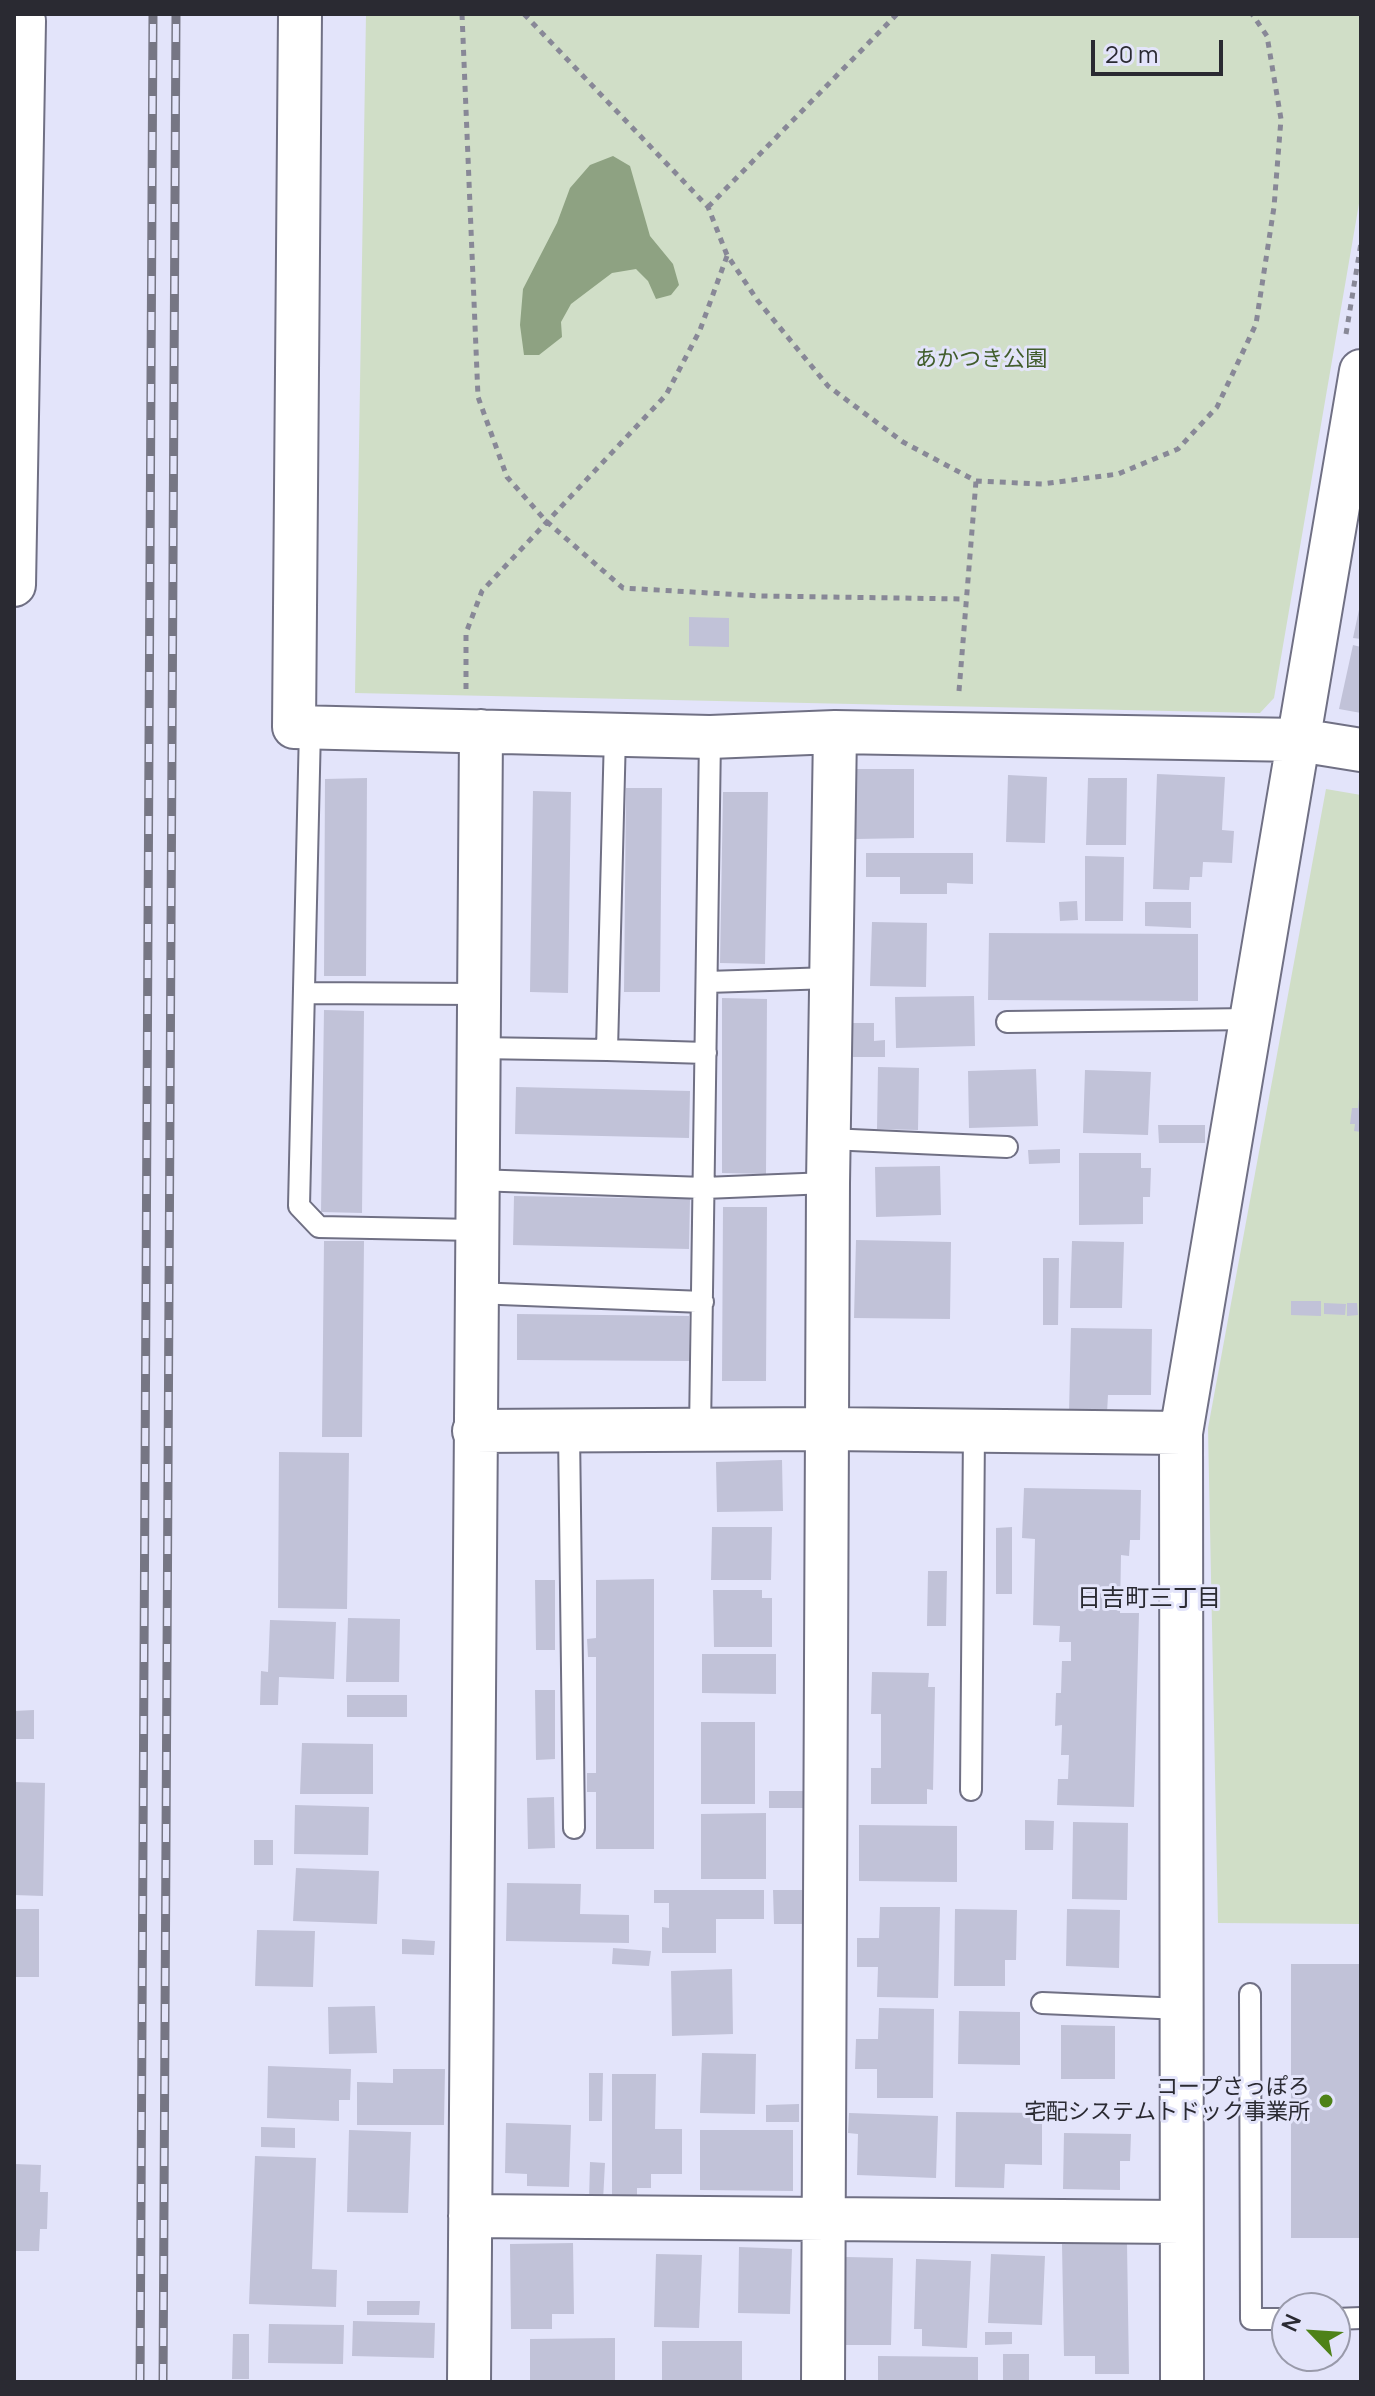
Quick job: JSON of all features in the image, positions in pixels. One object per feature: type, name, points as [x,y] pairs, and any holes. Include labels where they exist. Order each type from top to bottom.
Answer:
[{"type":"street","points":[[300,14],[294,727],[474,712],[615,734],[710,737],[835,732],[1299,740],[1361,750]]},
{"type":"street","points":[[14,18],[24,21],[14,585]]},
{"type":"street","points":[[1182,2382],[1181,1433],[1299,740],[1352,361]]},
{"type":"street","points":[[469,2382],[478,994],[474,712]]},
{"type":"street","points":[[823,2382],[828,1183],[835,732]]},
{"type":"street","points":[[474,1431],[828,1429],[1181,1433]]},
{"type":"street","points":[[470,2216],[1180,2222]]},
{"type":"lane","points":[[310,728],[299,1206],[319,1227],[476,1230]]},
{"type":"lane","points":[[607,1050],[615,734]]},
{"type":"lane","points":[[700,1430],[710,737]]},
{"type":"lane","points":[[707,982],[831,978]]},
{"type":"lane","points":[[304,993],[478,994]]},
{"type":"lane","points":[[1007,1022],[1252,1019]]},
{"type":"lane","points":[[477,1048],[706,1053]]},
{"type":"lane","points":[[829,1139],[1007,1147]]},
{"type":"lane","points":[[476,1180],[704,1188],[828,1183]]},
{"type":"lane","points":[[475,1293],[703,1302]]},
{"type":"lane","points":[[569,1431],[574,1828]]},
{"type":"lane","points":[[971,1790],[974,1431]]},
{"type":"lane","points":[[1250,1994],[1251,2319],[1271,2319]]},
{"type":"lane","points":[[1042,2003],[1182,2009]]},
{"type":"path","points":[[462,14],[478,397],[507,477],[546,521],[623,588],[761,596],[965,599]]},
{"type":"path","points":[[524,14],[708,207],[727,255],[758,301],[828,386],[903,442],[976,481],[1042,484],[1118,474],[1178,449],[1217,407],[1256,324],[1274,207],[1281,119],[1267,36],[1252,14]]},
{"type":"path","points":[[708,207],[897,14]]},
{"type":"path","points":[[1352,361],[1361,243]]},
{"type":"path","points":[[474,712],[466,633],[482,591],[666,395],[700,330],[727,255]]},
{"type":"path","points":[[959,703],[976,481]]},
{"type":"green space","name":"あかつき公園","points":[[366,14],[1361,14],[1361,192],[1274,698],[1260,713],[355,693]]},
{"type":"green space","points":[[1326,789],[1361,795],[1361,1924],[1218,1923],[1208,1428]]},
{"type":"shaded area","points":[[613,156],[630,166],[650,236],[673,264],[679,285],[671,295],[656,299],[648,281],[636,269],[612,273],[571,304],[561,322],[562,337],[539,355],[524,355],[520,325],[523,289],[557,223],[570,188],[590,165]]},
{"type":"building","points":[[1361,605],[1361,639],[1353,638]]},
{"type":"building","points":[[689,617],[729,618],[729,647],[689,646]]},
{"type":"building","points":[[1353,645],[1361,647],[1361,713],[1339,709]]},
{"type":"building","points":[[856,769],[914,769],[914,838],[856,839]]},
{"type":"building","points":[[1157,774],[1225,777],[1222,830],[1234,831],[1232,863],[1203,862],[1202,877],[1190,877],[1189,890],[1153,889]]},
{"type":"building","points":[[1008,775],[1047,777],[1045,843],[1006,842]]},
{"type":"building","points":[[367,778],[366,976],[324,976],[325,779]]},
{"type":"building","points":[[1088,778],[1127,778],[1126,845],[1086,845]]},
{"type":"building","points":[[626,788],[662,788],[660,992],[624,992]]},
{"type":"building","points":[[533,791],[571,792],[568,993],[530,992]]},
{"type":"building","points":[[723,792],[768,792],[765,964],[720,963]]},
{"type":"building","points":[[866,853],[973,853],[973,884],[947,883],[947,894],[900,894],[900,877],[866,877]]},
{"type":"building","points":[[1085,856],[1124,857],[1123,921],[1085,921]]},
{"type":"building","points":[[1077,901],[1078,920],[1060,921],[1059,902]]},
{"type":"building","points":[[1145,902],[1191,902],[1191,928],[1145,926]]},
{"type":"building","points":[[872,922],[927,923],[926,987],[870,986]]},
{"type":"building","points":[[989,933],[1198,934],[1198,1001],[988,1000]]},
{"type":"building","points":[[974,996],[975,1046],[896,1048],[895,997]]},
{"type":"building","points":[[722,998],[767,999],[766,1174],[722,1173]]},
{"type":"building","points":[[324,1010],[364,1011],[362,1213],[321,1212]]},
{"type":"building","points":[[850,1023],[874,1023],[874,1041],[885,1040],[885,1057],[851,1057]]},
{"type":"building","points":[[878,1067],[919,1068],[918,1130],[877,1129]]},
{"type":"building","points":[[1036,1069],[1038,1126],[969,1128],[968,1071]]},
{"type":"building","points":[[1085,1070],[1151,1072],[1148,1135],[1083,1133]]},
{"type":"building","points":[[516,1087],[690,1091],[689,1138],[515,1134]]},
{"type":"building","points":[[1359,1098],[1361,1132],[1354,1131],[1355,1124],[1350,1124],[1352,1108],[1358,1108]]},
{"type":"building","points":[[1158,1125],[1205,1125],[1205,1143],[1159,1143]]},
{"type":"building","points":[[1060,1149],[1060,1163],[1029,1164],[1028,1150]]},
{"type":"building","points":[[1079,1153],[1141,1153],[1141,1168],[1151,1168],[1150,1197],[1143,1197],[1143,1224],[1079,1225]]},
{"type":"building","points":[[940,1166],[941,1215],[876,1217],[875,1167]]},
{"type":"building","points":[[514,1196],[690,1199],[689,1249],[513,1245]]},
{"type":"building","points":[[723,1207],[767,1207],[766,1381],[722,1381]]},
{"type":"building","points":[[856,1240],[951,1242],[950,1319],[854,1318]]},
{"type":"building","points":[[324,1241],[364,1241],[362,1437],[322,1437]]},
{"type":"building","points":[[1072,1241],[1124,1242],[1122,1308],[1070,1308]]},
{"type":"building","points":[[1043,1258],[1059,1258],[1058,1325],[1043,1325]]},
{"type":"building","points":[[1291,1301],[1321,1301],[1321,1316],[1291,1315]]},
{"type":"building","points":[[1324,1303],[1346,1304],[1345,1315],[1324,1314]]},
{"type":"building","points":[[1347,1303],[1357,1303],[1358,1315],[1347,1316]]},
{"type":"building","points":[[517,1314],[689,1316],[689,1361],[517,1360]]},
{"type":"building","points":[[1071,1328],[1152,1329],[1151,1395],[1108,1395],[1107,1413],[1069,1413]]},
{"type":"building","points":[[279,1452],[349,1453],[347,1609],[278,1608]]},
{"type":"building","points":[[782,1460],[783,1511],[717,1512],[716,1462]]},
{"type":"building","points":[[1024,1488],[1141,1490],[1140,1540],[1130,1540],[1129,1556],[1121,1555],[1120,1613],[1139,1613],[1134,1807],[1057,1805],[1058,1779],[1068,1779],[1069,1755],[1061,1755],[1062,1725],[1055,1726],[1056,1693],[1061,1693],[1062,1661],[1071,1661],[1071,1642],[1059,1642],[1060,1626],[1033,1625],[1035,1539],[1022,1538]]},
{"type":"building","points":[[712,1527],[772,1527],[771,1580],[711,1580]]},
{"type":"building","points":[[1012,1527],[1012,1594],[996,1594],[996,1528]]},
{"type":"building","points":[[928,1571],[947,1571],[946,1626],[927,1626]]},
{"type":"building","points":[[654,1579],[654,1849],[596,1849],[596,1792],[587,1792],[587,1773],[596,1773],[596,1657],[588,1657],[587,1639],[596,1638],[596,1580]]},
{"type":"building","points":[[535,1580],[555,1580],[555,1650],[536,1650]]},
{"type":"building","points":[[713,1590],[762,1590],[762,1598],[772,1598],[772,1647],[714,1647]]},
{"type":"building","points":[[348,1618],[400,1619],[399,1682],[346,1682]]},
{"type":"building","points":[[270,1620],[336,1622],[334,1679],[279,1677],[278,1705],[260,1705],[261,1671],[268,1672]]},
{"type":"building","points":[[702,1654],[776,1654],[776,1694],[702,1693]]},
{"type":"building","points":[[872,1672],[929,1673],[928,1687],[935,1687],[933,1790],[927,1789],[927,1804],[871,1804],[871,1768],[881,1768],[881,1714],[871,1714]]},
{"type":"building","points":[[535,1690],[555,1690],[555,1759],[536,1760]]},
{"type":"building","points":[[347,1695],[407,1695],[407,1717],[347,1717]]},
{"type":"building","points":[[34,1710],[34,1739],[14,1739],[14,1711]]},
{"type":"building","points":[[701,1722],[755,1722],[755,1804],[701,1804]]},
{"type":"building","points":[[302,1743],[373,1744],[373,1794],[300,1794]]},
{"type":"building","points":[[14,1782],[45,1783],[43,1896],[14,1895]]},
{"type":"building","points":[[769,1791],[806,1791],[806,1808],[769,1808]]},
{"type":"building","points":[[554,1797],[555,1848],[528,1849],[527,1798]]},
{"type":"building","points":[[295,1805],[369,1807],[368,1855],[294,1854]]},
{"type":"building","points":[[766,1813],[766,1879],[701,1879],[701,1814]]},
{"type":"building","points":[[1025,1820],[1054,1821],[1053,1850],[1025,1850]]},
{"type":"building","points":[[1073,1822],[1128,1823],[1127,1900],[1072,1899]]},
{"type":"building","points":[[859,1825],[957,1826],[957,1882],[859,1881]]},
{"type":"building","points":[[254,1840],[273,1840],[273,1865],[254,1865]]},
{"type":"building","points":[[296,1868],[379,1871],[377,1924],[293,1921]]},
{"type":"building","points":[[507,1883],[581,1884],[580,1914],[629,1915],[629,1943],[506,1941]]},
{"type":"building","points":[[654,1890],[764,1890],[764,1919],[716,1919],[716,1953],[662,1953],[662,1927],[669,1928],[669,1903],[654,1903]]},
{"type":"building","points":[[773,1890],[805,1890],[806,1924],[774,1924]]},
{"type":"building","points":[[880,1907],[940,1907],[938,1998],[877,1997],[878,1967],[857,1967],[857,1938],[879,1938]]},
{"type":"building","points":[[14,1909],[39,1909],[39,1977],[14,1977]]},
{"type":"building","points":[[955,1909],[1017,1910],[1016,1960],[1005,1960],[1005,1986],[954,1986]]},
{"type":"building","points":[[1067,1909],[1120,1910],[1119,1968],[1066,1966]]},
{"type":"building","points":[[257,1930],[315,1931],[313,1987],[255,1986]]},
{"type":"building","points":[[402,1939],[435,1941],[434,1955],[402,1954]]},
{"type":"building","points":[[613,1948],[651,1951],[649,1966],[612,1964]]},
{"type":"building","name":"コープさっぽろ 宅配システムトドック事業所","points":[[1291,1964],[1361,1964],[1361,2238],[1291,2238]]},
{"type":"building","points":[[732,1969],[733,2034],[672,2036],[671,1971]]},
{"type":"building","points":[[375,2006],[377,2053],[329,2054],[328,2007]]},
{"type":"building","points":[[879,2008],[934,2009],[933,2098],[877,2098],[877,2069],[855,2069],[856,2039],[878,2039]]},
{"type":"building","points":[[959,2011],[1020,2012],[1020,2065],[958,2064]]},
{"type":"building","points":[[1061,2025],[1115,2026],[1115,2079],[1061,2079]]},
{"type":"building","points":[[702,2053],[756,2054],[755,2114],[700,2113]]},
{"type":"building","points":[[268,2066],[351,2069],[350,2100],[339,2100],[339,2121],[267,2118]]},
{"type":"building","points":[[393,2069],[445,2069],[444,2125],[357,2125],[357,2082],[393,2083]]},
{"type":"building","points":[[589,2073],[603,2073],[602,2121],[589,2121]]},
{"type":"building","points":[[612,2074],[656,2074],[655,2129],[682,2129],[682,2174],[651,2174],[651,2188],[637,2188],[637,2203],[612,2203]]},
{"type":"building","points":[[799,2104],[799,2122],[766,2122],[766,2105]]},
{"type":"building","points":[[956,2112],[1042,2113],[1042,2165],[1005,2164],[1004,2188],[955,2187]]},
{"type":"building","points":[[849,2113],[938,2116],[936,2178],[857,2175],[858,2134],[848,2133]]},
{"type":"building","points":[[506,2123],[571,2125],[569,2187],[527,2186],[527,2174],[505,2173]]},
{"type":"building","points":[[261,2127],[295,2128],[295,2148],[261,2147]]},
{"type":"building","points":[[349,2130],[411,2132],[408,2213],[347,2212]]},
{"type":"building","points":[[700,2130],[793,2130],[793,2191],[700,2190]]},
{"type":"building","points":[[1064,2133],[1131,2134],[1130,2161],[1120,2161],[1120,2190],[1063,2189]]},
{"type":"building","points":[[255,2156],[316,2158],[312,2269],[337,2270],[336,2307],[249,2304]]},
{"type":"building","points":[[590,2162],[605,2163],[603,2201],[589,2200]]},
{"type":"building","points":[[14,2164],[41,2165],[40,2192],[48,2192],[47,2229],[40,2229],[39,2251],[14,2251]]},
{"type":"building","points":[[573,2243],[574,2314],[552,2314],[552,2329],[511,2329],[510,2244]]},
{"type":"building","points":[[1127,2243],[1129,2374],[1095,2374],[1095,2356],[1064,2356],[1062,2244]]},
{"type":"building","points":[[739,2247],[792,2249],[790,2314],[738,2313]]},
{"type":"building","points":[[656,2254],[702,2255],[699,2328],[654,2327]]},
{"type":"building","points":[[991,2254],[1045,2256],[1042,2325],[988,2323]]},
{"type":"building","points":[[846,2257],[893,2258],[891,2345],[843,2345]]},
{"type":"building","points":[[916,2259],[971,2261],[967,2348],[922,2346],[922,2329],[914,2329]]},
{"type":"building","points":[[367,2301],[420,2301],[419,2315],[367,2315]]},
{"type":"building","points":[[353,2321],[435,2323],[434,2358],[352,2356]]},
{"type":"building","points":[[269,2324],[344,2325],[343,2364],[268,2363]]},
{"type":"building","points":[[985,2332],[1012,2332],[1012,2344],[985,2345]]},
{"type":"building","points":[[233,2334],[249,2334],[249,2379],[232,2379]]},
{"type":"building","points":[[615,2338],[615,2382],[530,2382],[530,2339]]},
{"type":"building","points":[[662,2341],[742,2341],[742,2381],[662,2382]]},
{"type":"building","points":[[1003,2354],[1029,2354],[1029,2382],[1003,2382]]},
{"type":"building","points":[[878,2356],[978,2357],[978,2382],[878,2382]]},
{"type":"railway","points":[[140,2382],[153,14]]},
{"type":"railway","points":[[163,2382],[176,14]]},
{"type":"place","name":"コープさっぽろ 宅配システムトドック事業所","points":[[1326,2101]]},
{"type":"district","name":"日吉町三丁目","points":[[1149,1599]]}]
